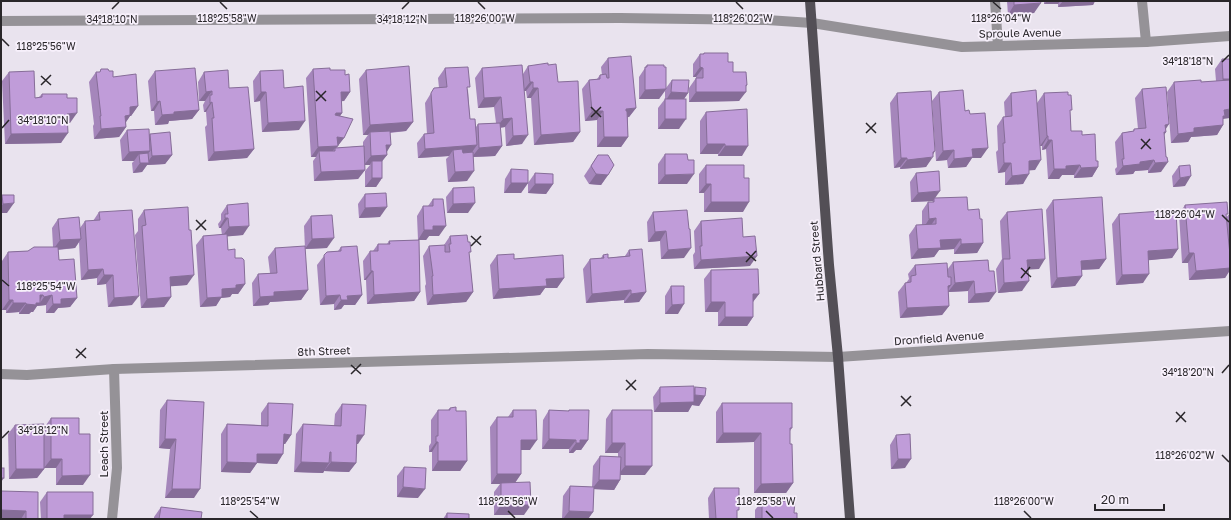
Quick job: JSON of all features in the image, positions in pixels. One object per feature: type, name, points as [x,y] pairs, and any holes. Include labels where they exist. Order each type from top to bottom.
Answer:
[{"type":"main road","name":"Hubbard Street","points":[[810,1],[828,265],[838,356],[850,519]]},
{"type":"street","points":[[995,1],[998,46]]},
{"type":"street","points":[[1142,1],[1146,42]]},
{"type":"street","name":"Sproule Avenue","points":[[1,22],[620,18],[767,20],[812,23],[962,46],[1146,42],[1230,36]]},
{"type":"street","name":"Dronfield Avenue","points":[[648,354],[838,356],[1230,331]]},
{"type":"street","name":"8th Street","points":[[1,374],[27,375],[114,368],[648,354]]},
{"type":"street","name":"Leach Street","points":[[112,519],[117,468],[114,368]]},
{"type":"building","points":[[1014,1],[1040,1],[1041,3],[1014,5]]},
{"type":"building","points":[[728,53],[728,62],[733,62],[733,72],[746,72],[746,92],[696,92],[696,78],[703,78],[703,68],[700,67],[700,54]]},
{"type":"building","points":[[631,56],[636,108],[626,109],[628,137],[604,137],[603,111],[592,111],[589,80],[600,79],[600,75],[606,74],[607,78],[609,78],[608,58]]},
{"type":"building","points":[[1222,59],[1230,59],[1230,79],[1223,79]]},
{"type":"building","points":[[548,63],[548,65],[556,64],[558,82],[578,81],[580,132],[541,135],[538,88],[533,88],[533,82],[530,82],[528,66]]},
{"type":"building","points":[[522,65],[528,135],[513,136],[512,118],[503,119],[501,97],[484,98],[482,68]]},
{"type":"building","points":[[647,65],[664,65],[664,67],[666,67],[666,89],[645,90],[645,67],[647,67]]},
{"type":"building","points":[[409,66],[413,122],[370,125],[366,70]]},
{"type":"building","points":[[468,67],[470,87],[467,87],[470,119],[475,119],[477,145],[425,149],[424,134],[434,133],[431,93],[434,88],[447,87],[445,68]]},
{"type":"building","points":[[195,68],[199,110],[174,112],[174,114],[162,115],[160,101],[157,102],[155,71]]},
{"type":"building","points":[[330,68],[330,70],[345,70],[345,75],[349,74],[350,92],[341,92],[342,113],[336,113],[335,115],[353,119],[344,138],[337,137],[338,146],[318,147],[313,69]]},
{"type":"building","points":[[101,69],[113,71],[113,77],[136,74],[138,106],[130,107],[130,115],[125,116],[126,127],[101,129],[96,72],[100,72]]},
{"type":"building","points":[[228,70],[229,88],[248,87],[254,149],[214,152],[212,118],[214,118],[212,102],[210,103],[210,95],[212,95],[212,91],[206,92],[204,72]]},
{"type":"building","points":[[283,70],[284,88],[303,86],[305,121],[268,123],[266,92],[261,92],[260,71]]},
{"type":"building","points":[[34,71],[35,98],[42,97],[42,94],[67,94],[67,98],[77,98],[77,113],[67,114],[68,133],[11,134],[9,72]]},
{"type":"building","points":[[672,80],[689,80],[688,93],[671,92]]},
{"type":"building","points":[[1201,80],[1201,82],[1230,80],[1230,109],[1224,110],[1225,116],[1223,116],[1223,125],[1194,128],[1194,132],[1178,134],[1174,82]]},
{"type":"building","points":[[1166,87],[1169,124],[1165,125],[1166,132],[1164,132],[1166,157],[1168,162],[1155,163],[1154,160],[1140,162],[1140,164],[1123,166],[1122,159],[1124,159],[1122,133],[1134,131],[1134,129],[1146,128],[1142,89]]},
{"type":"building","points":[[963,90],[965,111],[969,110],[970,114],[985,113],[988,148],[972,149],[973,157],[954,159],[954,150],[943,151],[939,92]]},
{"type":"building","points":[[1036,90],[1041,160],[1029,161],[1029,174],[1012,176],[1011,163],[1004,163],[1003,143],[1005,143],[1003,117],[1012,116],[1011,93]]},
{"type":"building","points":[[931,91],[935,151],[933,152],[933,157],[907,160],[907,158],[901,158],[897,93]]},
{"type":"building","points":[[1068,92],[1068,95],[1071,95],[1071,131],[1082,131],[1082,135],[1095,134],[1096,161],[1098,161],[1098,167],[1081,168],[1080,165],[1066,166],[1066,169],[1054,169],[1052,140],[1048,140],[1047,136],[1044,93]]},
{"type":"building","points":[[665,99],[686,99],[686,119],[665,119]]},
{"type":"building","points":[[747,109],[748,146],[707,144],[706,112]]},
{"type":"building","points":[[500,123],[502,146],[479,148],[478,124]]},
{"type":"building","points":[[149,129],[150,151],[129,152],[127,130]]},
{"type":"building","points":[[390,131],[391,145],[386,145],[387,155],[371,156],[370,132]]},
{"type":"building","points":[[170,132],[172,155],[152,156],[150,134]]},
{"type":"building","points":[[364,146],[365,170],[321,172],[319,151],[335,151],[335,148]]},
{"type":"building","points":[[462,149],[463,153],[473,152],[474,171],[455,172],[453,150]]},
{"type":"building","points":[[148,153],[149,163],[140,163],[139,154]]},
{"type":"building","points":[[665,154],[687,154],[688,160],[694,160],[694,174],[665,175]]},
{"type":"building","points":[[598,155],[608,155],[614,165],[608,175],[596,174],[591,166]]},
{"type":"building","points":[[372,161],[382,161],[382,178],[372,178]]},
{"type":"building","points":[[706,165],[744,165],[744,178],[749,178],[749,202],[711,202],[711,184],[706,184]]},
{"type":"building","points":[[1190,165],[1191,176],[1180,178],[1179,166]]},
{"type":"building","points":[[511,169],[528,170],[528,183],[511,183]]},
{"type":"building","points":[[939,171],[940,191],[918,193],[916,173]]},
{"type":"building","points":[[535,173],[553,174],[553,184],[535,184]]},
{"type":"building","points":[[474,187],[475,203],[453,204],[453,188]]},
{"type":"building","points":[[386,193],[387,207],[365,208],[365,194]]},
{"type":"building","points":[[2,195],[14,195],[14,203],[3,204]]},
{"type":"building","points":[[967,197],[968,210],[979,209],[980,219],[982,219],[983,243],[961,244],[961,239],[940,240],[941,248],[918,249],[916,225],[936,224],[936,218],[929,219],[928,202],[934,202],[934,198]]},
{"type":"building","points":[[1102,197],[1106,259],[1081,261],[1082,276],[1057,278],[1053,200]]},
{"type":"building","points":[[433,199],[443,199],[446,226],[433,226],[433,230],[424,230],[423,206],[433,206]]},
{"type":"building","points":[[1227,202],[1228,214],[1226,214],[1230,268],[1196,271],[1194,253],[1189,253],[1185,205]]},
{"type":"building","points":[[248,203],[249,226],[229,227],[228,218],[225,218],[225,214],[228,214],[227,205]]},
{"type":"building","points":[[188,207],[194,275],[170,277],[171,297],[147,299],[142,226],[146,225],[144,210]]},
{"type":"building","points":[[1042,209],[1045,259],[1027,260],[1029,281],[1004,283],[1003,259],[1010,259],[1007,212]]},
{"type":"building","points":[[132,210],[139,296],[114,298],[113,275],[104,275],[103,269],[88,270],[85,221],[100,220],[99,212]]},
{"type":"building","points":[[687,210],[691,248],[668,250],[666,231],[655,232],[653,212]]},
{"type":"building","points":[[1176,210],[1178,249],[1148,251],[1149,274],[1122,275],[1119,214]]},
{"type":"building","points":[[332,215],[334,238],[312,239],[311,216]]},
{"type":"building","points":[[79,217],[81,239],[60,240],[58,219]]},
{"type":"building","points":[[742,218],[743,237],[755,236],[757,256],[701,260],[701,221]]},
{"type":"building","points":[[227,234],[228,250],[235,249],[235,258],[242,258],[244,260],[245,284],[236,285],[236,288],[222,289],[222,297],[207,298],[203,236]]},
{"type":"building","points":[[467,235],[468,242],[470,242],[471,252],[469,252],[473,292],[433,295],[433,276],[429,246],[445,245],[445,252],[450,252],[450,236]]},
{"type":"building","points":[[419,240],[420,292],[374,295],[370,251],[378,251],[378,244],[390,244],[389,241]]},
{"type":"building","points":[[305,246],[308,290],[274,292],[274,296],[260,297],[258,274],[277,273],[275,248]]},
{"type":"building","points":[[357,246],[362,295],[347,296],[348,300],[341,300],[340,295],[326,296],[324,255],[327,252],[341,251],[341,247]]},
{"type":"building","points":[[34,247],[58,247],[59,260],[74,259],[77,298],[61,299],[61,304],[53,304],[52,295],[44,297],[43,295],[40,295],[40,303],[36,303],[36,305],[13,303],[13,300],[9,300],[8,252],[28,251]]},
{"type":"building","points":[[642,249],[646,292],[631,294],[631,290],[592,294],[590,259],[604,258],[603,255],[608,254],[608,258],[630,256],[629,250]]},
{"type":"building","points":[[514,254],[514,259],[563,255],[564,278],[546,279],[547,286],[499,289],[497,255]]},
{"type":"building","points":[[988,260],[989,271],[994,271],[996,292],[975,294],[974,281],[955,283],[953,262]]},
{"type":"building","points":[[947,263],[948,277],[951,277],[951,285],[948,286],[949,306],[907,308],[905,283],[911,282],[911,276],[916,275],[915,265]]},
{"type":"building","points":[[758,269],[759,294],[753,294],[753,317],[725,317],[725,302],[711,302],[711,270]]},
{"type":"building","points":[[671,286],[684,286],[684,304],[672,305]]},
{"type":"building","points":[[694,386],[694,402],[660,403],[660,387]]},
{"type":"building","points":[[695,387],[706,388],[705,396],[695,395]]},
{"type":"building","points":[[167,400],[204,402],[200,489],[172,489],[176,439],[165,439]]},
{"type":"building","points":[[268,403],[293,404],[291,435],[284,434],[283,454],[257,454],[257,463],[227,462],[227,424],[268,426]]},
{"type":"building","points":[[722,403],[792,403],[792,428],[790,428],[790,444],[792,444],[793,483],[761,484],[761,433],[723,433]]},
{"type":"building","points":[[342,404],[366,405],[364,435],[357,435],[356,463],[331,462],[331,452],[329,463],[301,462],[303,424],[341,426]]},
{"type":"building","points":[[456,407],[456,411],[466,411],[467,461],[438,461],[438,442],[436,442],[436,436],[438,436],[438,410],[450,410],[450,408]]},
{"type":"building","points":[[513,410],[536,410],[537,440],[521,440],[521,474],[497,474],[497,417],[513,417]]},
{"type":"building","points":[[549,410],[589,410],[588,440],[580,440],[580,443],[576,443],[576,440],[549,439]]},
{"type":"building","points":[[612,410],[652,410],[652,466],[625,466],[625,443],[612,443]]},
{"type":"building","points":[[51,418],[79,418],[79,434],[90,434],[90,475],[62,476],[62,459],[51,459]]},
{"type":"building","points":[[44,424],[44,469],[16,469],[15,425]]},
{"type":"building","points":[[910,434],[911,459],[898,459],[896,435]]},
{"type":"building","points":[[600,456],[621,457],[620,480],[599,480]]},
{"type":"building","points":[[404,467],[426,468],[425,489],[403,487]]},
{"type":"building","points":[[1,468],[4,468],[4,478],[1,478]]},
{"type":"building","points":[[530,482],[531,505],[501,505],[501,483]]},
{"type":"building","points":[[570,486],[594,487],[593,512],[569,511]]},
{"type":"building","points":[[714,488],[739,488],[739,510],[737,510],[737,519],[716,519]]},
{"type":"building","points":[[1,491],[38,492],[38,519],[26,519],[26,511],[1,510]]},
{"type":"building","points":[[47,492],[93,492],[93,515],[64,515],[64,519],[47,519]]},
{"type":"building","points":[[770,498],[770,501],[795,501],[794,513],[797,513],[797,519],[762,519],[762,501]]},
{"type":"building","points":[[161,507],[202,512],[201,519],[159,519]]},
{"type":"building","points":[[447,513],[469,514],[469,519],[447,519]]}]
